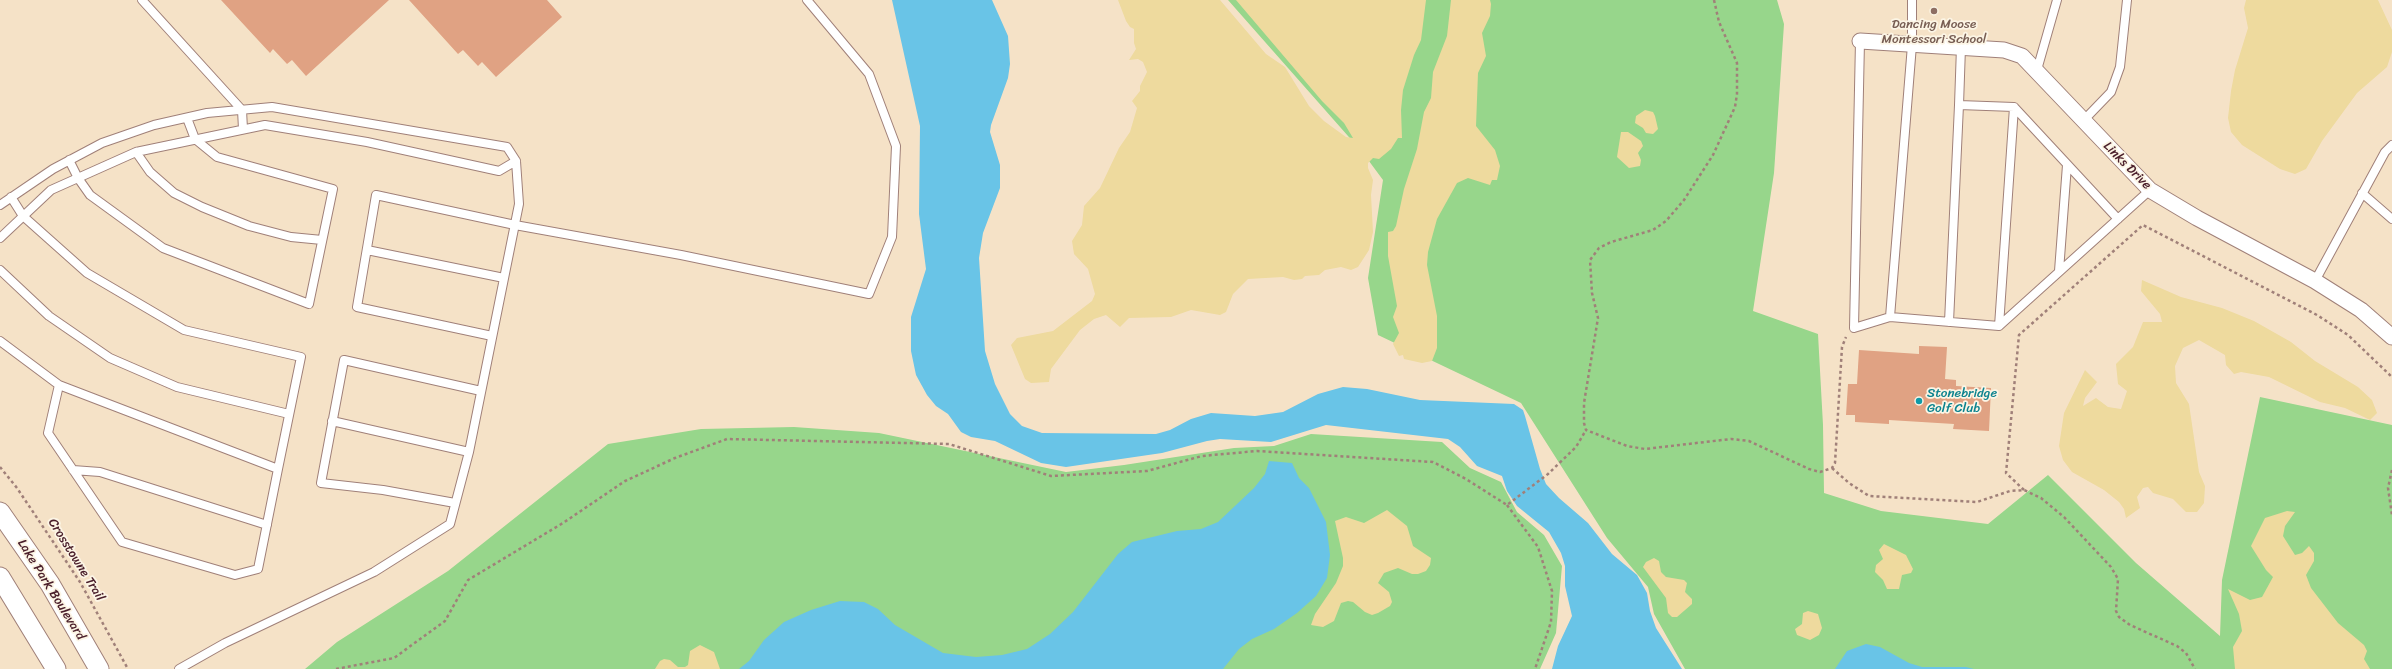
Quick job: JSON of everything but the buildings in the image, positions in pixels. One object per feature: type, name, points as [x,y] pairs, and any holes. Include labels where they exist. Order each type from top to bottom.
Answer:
[{"type":"street","name":"Links Drive","points":[[1860,41],[1961,47],[2012,52],[2022,56],[2150,190],[2197,218],[2315,281],[2361,310],[2392,337]]},
{"type":"street","name":"Lake Park Boulevard","points":[[0,512],[50,584],[99,669]]},
{"type":"street","points":[[0,577],[56,669]]},
{"type":"lane","points":[[142,0],[242,110],[243,129]]},
{"type":"lane","points":[[492,336],[357,307],[376,194],[515,225],[681,255],[869,294],[892,237],[896,146],[869,74],[807,0]]},
{"type":"lane","points":[[1890,317],[1912,45],[1912,0]]},
{"type":"lane","points":[[2037,70],[2057,0]]},
{"type":"lane","points":[[2083,120],[2111,92],[2120,67],[2127,0]]},
{"type":"lane","points":[[1860,41],[1854,328],[1890,317],[1999,326],[2150,190]]},
{"type":"lane","points":[[1949,322],[1961,47]]},
{"type":"lane","points":[[1959,105],[2014,107],[2118,219]]},
{"type":"lane","points":[[0,205],[70,160],[102,143],[154,125],[207,113],[272,107],[507,146],[516,161],[519,204],[469,452],[450,524],[374,572],[225,643],[179,669]]},
{"type":"lane","points":[[1999,326],[2014,107]]},
{"type":"lane","points":[[70,160],[78,178],[90,195],[164,248],[309,304],[333,189],[218,157],[195,138],[187,118]]},
{"type":"lane","points":[[0,238],[51,190],[136,152],[195,138],[265,125],[367,142],[499,171],[516,161]]},
{"type":"lane","points":[[2315,281],[2385,152],[2392,145]]},
{"type":"lane","points":[[136,152],[150,172],[174,193],[202,207],[249,226],[291,237],[322,240]]},
{"type":"lane","points":[[2060,271],[2067,165]]},
{"type":"lane","points":[[2362,193],[2392,219]]},
{"type":"lane","points":[[11,197],[23,216],[87,273],[184,330],[300,357],[258,569],[235,575],[122,542],[48,433],[59,385]]},
{"type":"lane","points":[[367,250],[504,278]]},
{"type":"lane","points":[[0,270],[49,316],[110,358],[177,388],[289,414]]},
{"type":"lane","points":[[0,341],[59,385],[278,469]]},
{"type":"lane","points":[[455,503],[383,490],[321,482],[344,360],[481,390]]},
{"type":"lane","points":[[332,421],[469,452]]},
{"type":"lane","points":[[73,470],[100,472],[267,525]]},
{"type":"path","points":[[1508,504],[1548,474],[1576,447],[1586,430],[1584,423],[1584,403],[1598,318],[1592,293],[1590,260],[1599,248],[1611,242],[1653,230],[1666,221],[1684,200],[1713,155],[1735,107],[1737,94],[1737,63],[1719,22],[1714,0]]},
{"type":"path","points":[[2195,669],[2186,653],[2177,646],[2130,625],[2119,617],[2116,610],[2118,579],[2112,567],[2064,517],[2041,498],[2024,490],[2006,473],[2019,335],[2143,225],[2317,315],[2348,335],[2392,377]]},
{"type":"path","points":[[1586,430],[1627,446],[1645,449],[1711,440],[1731,439],[1749,441],[1810,469],[1820,472],[1832,468],[1835,463],[1842,347],[1845,338],[1854,328]]},
{"type":"path","points":[[336,669],[394,658],[445,621],[468,580],[563,523],[625,481],[675,458],[727,439],[949,444],[1051,476],[1147,471],[1202,456],[1257,451],[1433,462],[1466,479],[1508,504],[1538,547],[1552,591],[1551,622],[1535,669]]},
{"type":"path","name":"Crosstowne Trail","points":[[0,467],[80,582],[128,669]]},
{"type":"path","points":[[1832,468],[1849,483],[1869,496],[1977,502],[2010,491],[2024,490]]},
{"type":"path","points":[[2392,470],[2388,488],[2392,515]]},
{"type":"green space","points":[[1228,0],[1777,0],[1784,24],[1774,173],[1753,311],[1818,334],[1823,425],[1824,493],[1881,511],[1988,524],[2048,475],[2136,563],[2220,636],[2222,580],[2260,397],[2392,425],[2392,669],[1685,669],[1654,614],[1648,587],[1607,538],[1521,403],[1378,335],[1368,278],[1383,180],[1363,153]]},
{"type":"green space","points":[[794,427],[879,433],[1066,472],[1124,465],[1234,448],[1274,446],[1311,434],[1442,442],[1470,468],[1501,482],[1517,512],[1544,535],[1562,566],[1556,633],[1540,669],[305,669],[337,642],[448,571],[608,444],[701,429]]},
{"type":"sand","points":[[1118,0],[1220,0],[1266,54],[1285,67],[1309,106],[1324,121],[1346,137],[1353,138],[1344,123],[1322,101],[1236,0],[1426,0],[1421,40],[1414,55],[1403,90],[1401,110],[1402,138],[1398,138],[1391,149],[1379,159],[1373,158],[1368,163],[1368,168],[1373,180],[1371,195],[1373,232],[1369,250],[1358,267],[1351,270],[1341,267],[1325,270],[1319,275],[1305,276],[1302,279],[1294,280],[1283,277],[1248,279],[1233,294],[1226,312],[1220,315],[1191,310],[1171,317],[1129,318],[1120,327],[1106,315],[1094,319],[1080,330],[1051,369],[1049,382],[1031,383],[1025,379],[1011,345],[1017,338],[1053,331],[1092,301],[1095,294],[1088,269],[1074,254],[1072,241],[1082,225],[1084,206],[1100,188],[1119,148],[1130,132],[1137,108],[1132,101],[1140,91],[1140,86],[1147,72],[1143,62],[1138,59],[1129,60],[1136,49],[1134,43],[1134,29],[1130,27],[1126,21]]},
{"type":"sand","points":[[1451,0],[1490,0],[1490,16],[1482,33],[1486,56],[1478,73],[1476,126],[1495,150],[1500,166],[1497,180],[1492,180],[1490,185],[1468,178],[1457,183],[1437,219],[1428,252],[1427,265],[1437,316],[1437,348],[1432,361],[1422,363],[1404,359],[1403,355],[1399,356],[1393,344],[1399,333],[1393,317],[1397,306],[1388,256],[1388,232],[1393,231],[1396,226],[1404,189],[1417,149],[1424,112],[1431,98],[1433,72],[1447,36]]},
{"type":"sand","points":[[2246,0],[2378,0],[2392,30],[2392,52],[2387,67],[2357,93],[2322,141],[2306,169],[2295,174],[2280,169],[2242,145],[2231,132],[2228,118],[2231,91],[2235,70],[2248,28],[2244,8]]},
{"type":"sand","points":[[1645,110],[1653,112],[1655,116],[1658,129],[1653,134],[1646,133],[1643,128],[1635,123],[1636,116]]},
{"type":"sand","points":[[1621,132],[1628,132],[1641,141],[1643,146],[1638,153],[1641,160],[1640,166],[1629,168],[1617,157]]},
{"type":"sand","points":[[2142,280],[2181,297],[2222,308],[2254,321],[2291,342],[2315,361],[2358,387],[2372,400],[2377,413],[2370,420],[2345,408],[2320,402],[2269,377],[2241,372],[2234,374],[2226,365],[2225,355],[2199,340],[2183,348],[2175,366],[2176,383],[2189,404],[2199,472],[2205,486],[2204,503],[2197,512],[2186,512],[2173,499],[2153,493],[2148,487],[2143,488],[2137,497],[2140,508],[2126,518],[2124,509],[2119,502],[2104,490],[2072,472],[2063,460],[2059,446],[2064,413],[2085,370],[2097,382],[2085,398],[2083,406],[2096,398],[2108,407],[2121,409],[2127,391],[2118,384],[2116,364],[2133,347],[2143,322],[2162,322],[2160,314],[2141,291]]},
{"type":"sand","points":[[1387,510],[1407,526],[1413,546],[1431,558],[1430,565],[1426,571],[1418,574],[1412,574],[1398,568],[1384,573],[1378,583],[1389,592],[1392,602],[1390,606],[1378,613],[1372,615],[1365,612],[1353,602],[1348,601],[1341,603],[1334,621],[1323,627],[1311,625],[1315,614],[1336,583],[1343,566],[1343,558],[1335,521],[1346,517],[1364,523]]},
{"type":"sand","points":[[2287,511],[2295,512],[2285,526],[2283,536],[2295,555],[2302,553],[2309,546],[2314,553],[2314,561],[2306,575],[2311,588],[2338,623],[2364,645],[2367,651],[2364,659],[2370,669],[2235,669],[2233,647],[2242,631],[2239,614],[2228,589],[2250,600],[2262,597],[2273,577],[2266,570],[2251,546],[2265,518]]},
{"type":"sand","points":[[1884,544],[1906,555],[1913,569],[1911,573],[1902,575],[1899,589],[1887,589],[1883,580],[1875,572],[1876,565],[1883,559],[1879,550]]},
{"type":"sand","points":[[1654,558],[1659,561],[1661,572],[1666,577],[1684,580],[1687,583],[1685,592],[1692,599],[1692,604],[1677,617],[1672,617],[1668,613],[1666,598],[1643,567],[1646,562]]},
{"type":"sand","points":[[1808,611],[1818,614],[1822,628],[1819,635],[1810,640],[1797,635],[1795,629],[1802,624],[1803,613]]},
{"type":"sand","points":[[700,645],[714,652],[720,669],[655,669],[660,661],[664,659],[670,660],[678,667],[685,667],[688,665],[690,651]]},
{"type":"water","points":[[892,0],[992,0],[1008,36],[1010,64],[1008,78],[991,125],[990,132],[1000,165],[1000,188],[983,233],[979,258],[985,351],[995,384],[1010,414],[1022,426],[1042,433],[1156,434],[1170,430],[1191,419],[1211,413],[1255,416],[1283,412],[1318,394],[1343,387],[1367,389],[1420,400],[1514,404],[1523,410],[1540,469],[1546,484],[1559,498],[1588,523],[1612,554],[1637,575],[1647,593],[1650,611],[1656,628],[1682,669],[1552,669],[1558,646],[1572,616],[1565,586],[1565,566],[1561,553],[1549,532],[1517,506],[1507,491],[1502,476],[1477,466],[1460,447],[1448,439],[1326,425],[1271,442],[1220,439],[1162,453],[1066,467],[1041,463],[995,441],[971,437],[961,432],[948,414],[936,406],[927,395],[916,375],[911,351],[911,317],[926,269],[919,214],[920,126]]},
{"type":"water","points":[[1269,461],[1292,463],[1299,478],[1309,488],[1326,522],[1330,555],[1327,578],[1316,596],[1297,613],[1274,629],[1252,639],[1239,649],[1223,669],[739,669],[749,661],[764,640],[784,622],[811,610],[840,601],[864,602],[878,609],[895,625],[943,653],[976,657],[1002,655],[1027,649],[1050,634],[1073,612],[1118,554],[1132,542],[1177,531],[1201,529],[1218,522],[1254,488],[1265,474]]},
{"type":"water","points":[[1866,644],[1880,647],[1909,663],[1922,667],[1966,667],[1974,669],[1835,669],[1847,651]]},
{"type":"place","name":"Dancing Moose Montessori School","points":[[1934,11]]},
{"type":"place","name":"Stonebridge Golf Club","points":[[1919,401]]}]
